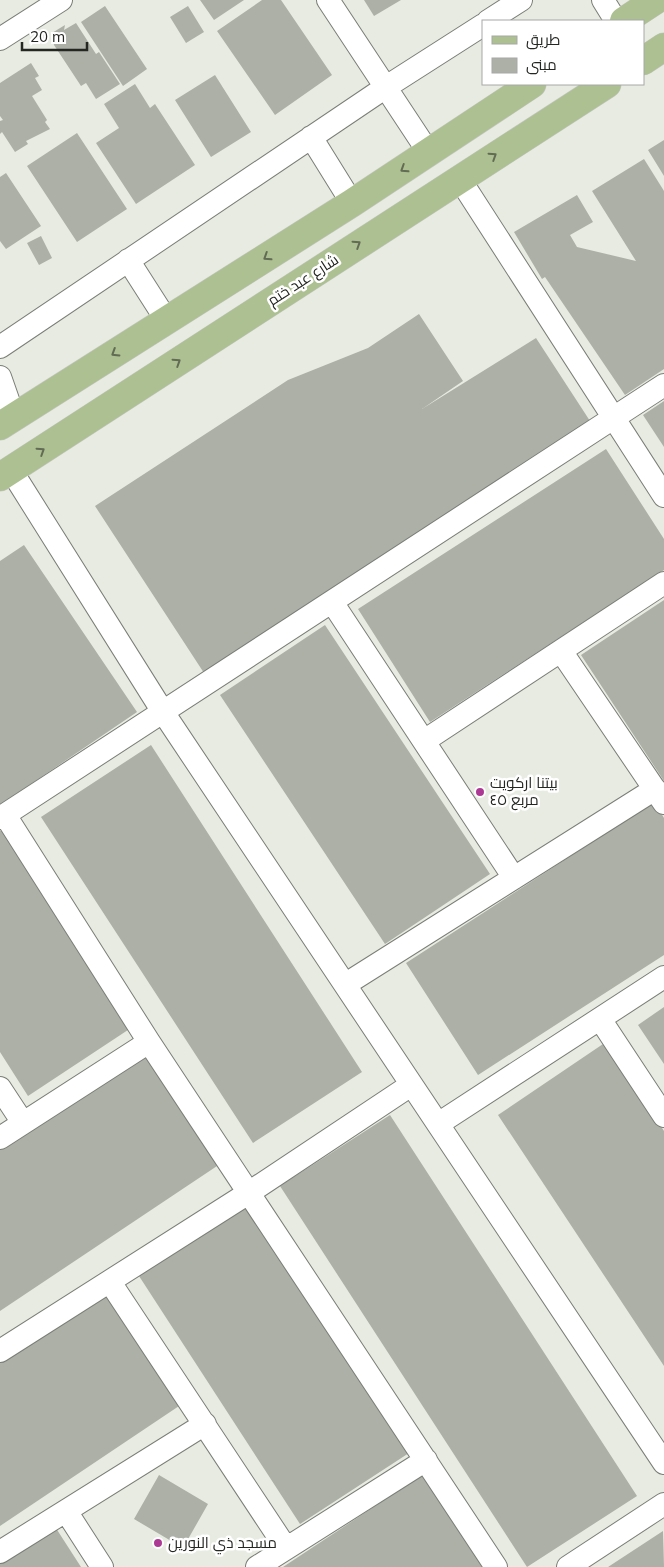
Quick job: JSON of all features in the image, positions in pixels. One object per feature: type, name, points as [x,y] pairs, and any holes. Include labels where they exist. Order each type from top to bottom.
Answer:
[{"type":"main road","points":[[626,20],[656,0]]},
{"type":"main road","points":[[644,60],[664,47]]},
{"type":"main road","points":[[7,421],[352,203],[531,85]]},
{"type":"main road","name":"شارع عبد ختم","points":[[6,473],[605,85]]},
{"type":"street","points":[[0,39],[61,0]]},
{"type":"street","points":[[328,0],[429,153]]},
{"type":"street","points":[[490,20],[521,0]]},
{"type":"street","points":[[603,0],[615,20]]},
{"type":"street","points":[[0,347],[311,137],[482,26]]},
{"type":"street","points":[[311,137],[352,203]]},
{"type":"street","points":[[459,178],[664,496]]},
{"type":"street","points":[[128,260],[167,321]]},
{"type":"street","points":[[0,377],[7,421]]},
{"type":"street","points":[[496,1567],[2,817],[664,385]]},
{"type":"street","points":[[6,473],[163,712],[346,984],[410,1085],[664,1463]]},
{"type":"street","points":[[424,741],[664,583]]},
{"type":"street","points":[[332,602],[514,878]]},
{"type":"street","points":[[346,984],[514,878],[659,796],[561,651]]},
{"type":"street","points":[[438,1124],[664,977]]},
{"type":"street","points":[[600,1019],[664,1116]]},
{"type":"street","points":[[0,1138],[149,1042]]},
{"type":"street","points":[[0,1351],[250,1192],[410,1085]]},
{"type":"street","points":[[0,1088],[23,1123]]},
{"type":"street","points":[[110,1282],[286,1548]]},
{"type":"street","points":[[0,1552],[205,1424]]},
{"type":"street","points":[[257,1567],[426,1460]]},
{"type":"street","points":[[568,1567],[664,1504]]},
{"type":"street","points":[[66,1511],[102,1567]]},
{"type":"building","points":[[200,0],[244,0],[214,20]]},
{"type":"building","points":[[262,0],[281,0],[332,75],[275,115],[217,31]]},
{"type":"building","points":[[364,0],[401,0],[374,16]]},
{"type":"building","points":[[105,6],[147,69],[123,86],[81,22]]},
{"type":"building","points":[[188,6],[204,32],[186,43],[170,17]]},
{"type":"building","points":[[76,23],[96,54],[99,52],[120,84],[96,99],[86,83],[81,86],[54,45],[52,33],[65,25],[64,30]]},
{"type":"building","points":[[31,63],[39,76],[35,78],[42,90],[32,96],[47,120],[45,122],[50,129],[26,141],[28,144],[15,152],[2,132],[0,134],[0,121],[3,120],[0,116],[0,83]]},
{"type":"building","points":[[215,75],[251,132],[211,157],[175,100]]},
{"type":"building","points":[[135,84],[150,108],[155,104],[195,165],[136,204],[96,143],[119,128],[104,104]]},
{"type":"building","points":[[77,133],[127,209],[77,242],[27,166]]},
{"type":"building","points":[[664,140],[664,176],[648,150]]},
{"type":"building","points":[[644,159],[664,191],[664,369],[625,395],[545,277],[542,279],[514,232],[577,195],[593,222],[570,235],[577,247],[636,261],[592,191]]},
{"type":"building","points":[[6,173],[41,226],[6,249],[0,241],[0,177]]},
{"type":"building","points":[[41,236],[52,258],[39,265],[27,243]]},
{"type":"building","points":[[419,314],[463,381],[422,409],[536,338],[590,421],[204,673],[95,506],[288,380],[368,348]]},
{"type":"building","points":[[664,401],[664,447],[643,415]]},
{"type":"building","points":[[606,449],[664,539],[664,570],[430,722],[358,609]]},
{"type":"building","points":[[24,545],[137,712],[0,805],[0,561]]},
{"type":"building","points":[[664,600],[664,781],[581,655]]},
{"type":"building","points":[[325,625],[490,874],[385,944],[220,695]]},
{"type":"building","points":[[151,745],[362,1072],[253,1143],[41,817]]},
{"type":"building","points":[[654,802],[664,818],[664,955],[478,1075],[406,963]]},
{"type":"building","points":[[9,825],[137,1024],[28,1096],[0,1052],[0,831]]},
{"type":"building","points":[[664,1007],[664,1064],[638,1025]]},
{"type":"building","points":[[606,1042],[664,1131],[664,1366],[498,1115]]},
{"type":"building","points":[[150,1046],[226,1160],[0,1311],[0,1145]]},
{"type":"building","points":[[390,1115],[637,1496],[527,1567],[280,1186]]},
{"type":"building","points":[[248,1205],[409,1453],[300,1524],[139,1276]]},
{"type":"building","points":[[106,1290],[182,1404],[0,1526],[0,1360]]},
{"type":"building","points":[[159,1475],[208,1504],[183,1548],[134,1519]]},
{"type":"building","points":[[422,1475],[483,1567],[283,1567]]},
{"type":"building","points":[[52,1522],[81,1567],[0,1567],[0,1555]]},
{"type":"building","points":[[663,1531],[664,1567],[608,1567]]},
{"type":"place","name":"بيتنا اركويت مربع ٤٥","points":[[480,792]]},
{"type":"place","name":"مسجد ذي النورين","points":[[158,1543]]}]
